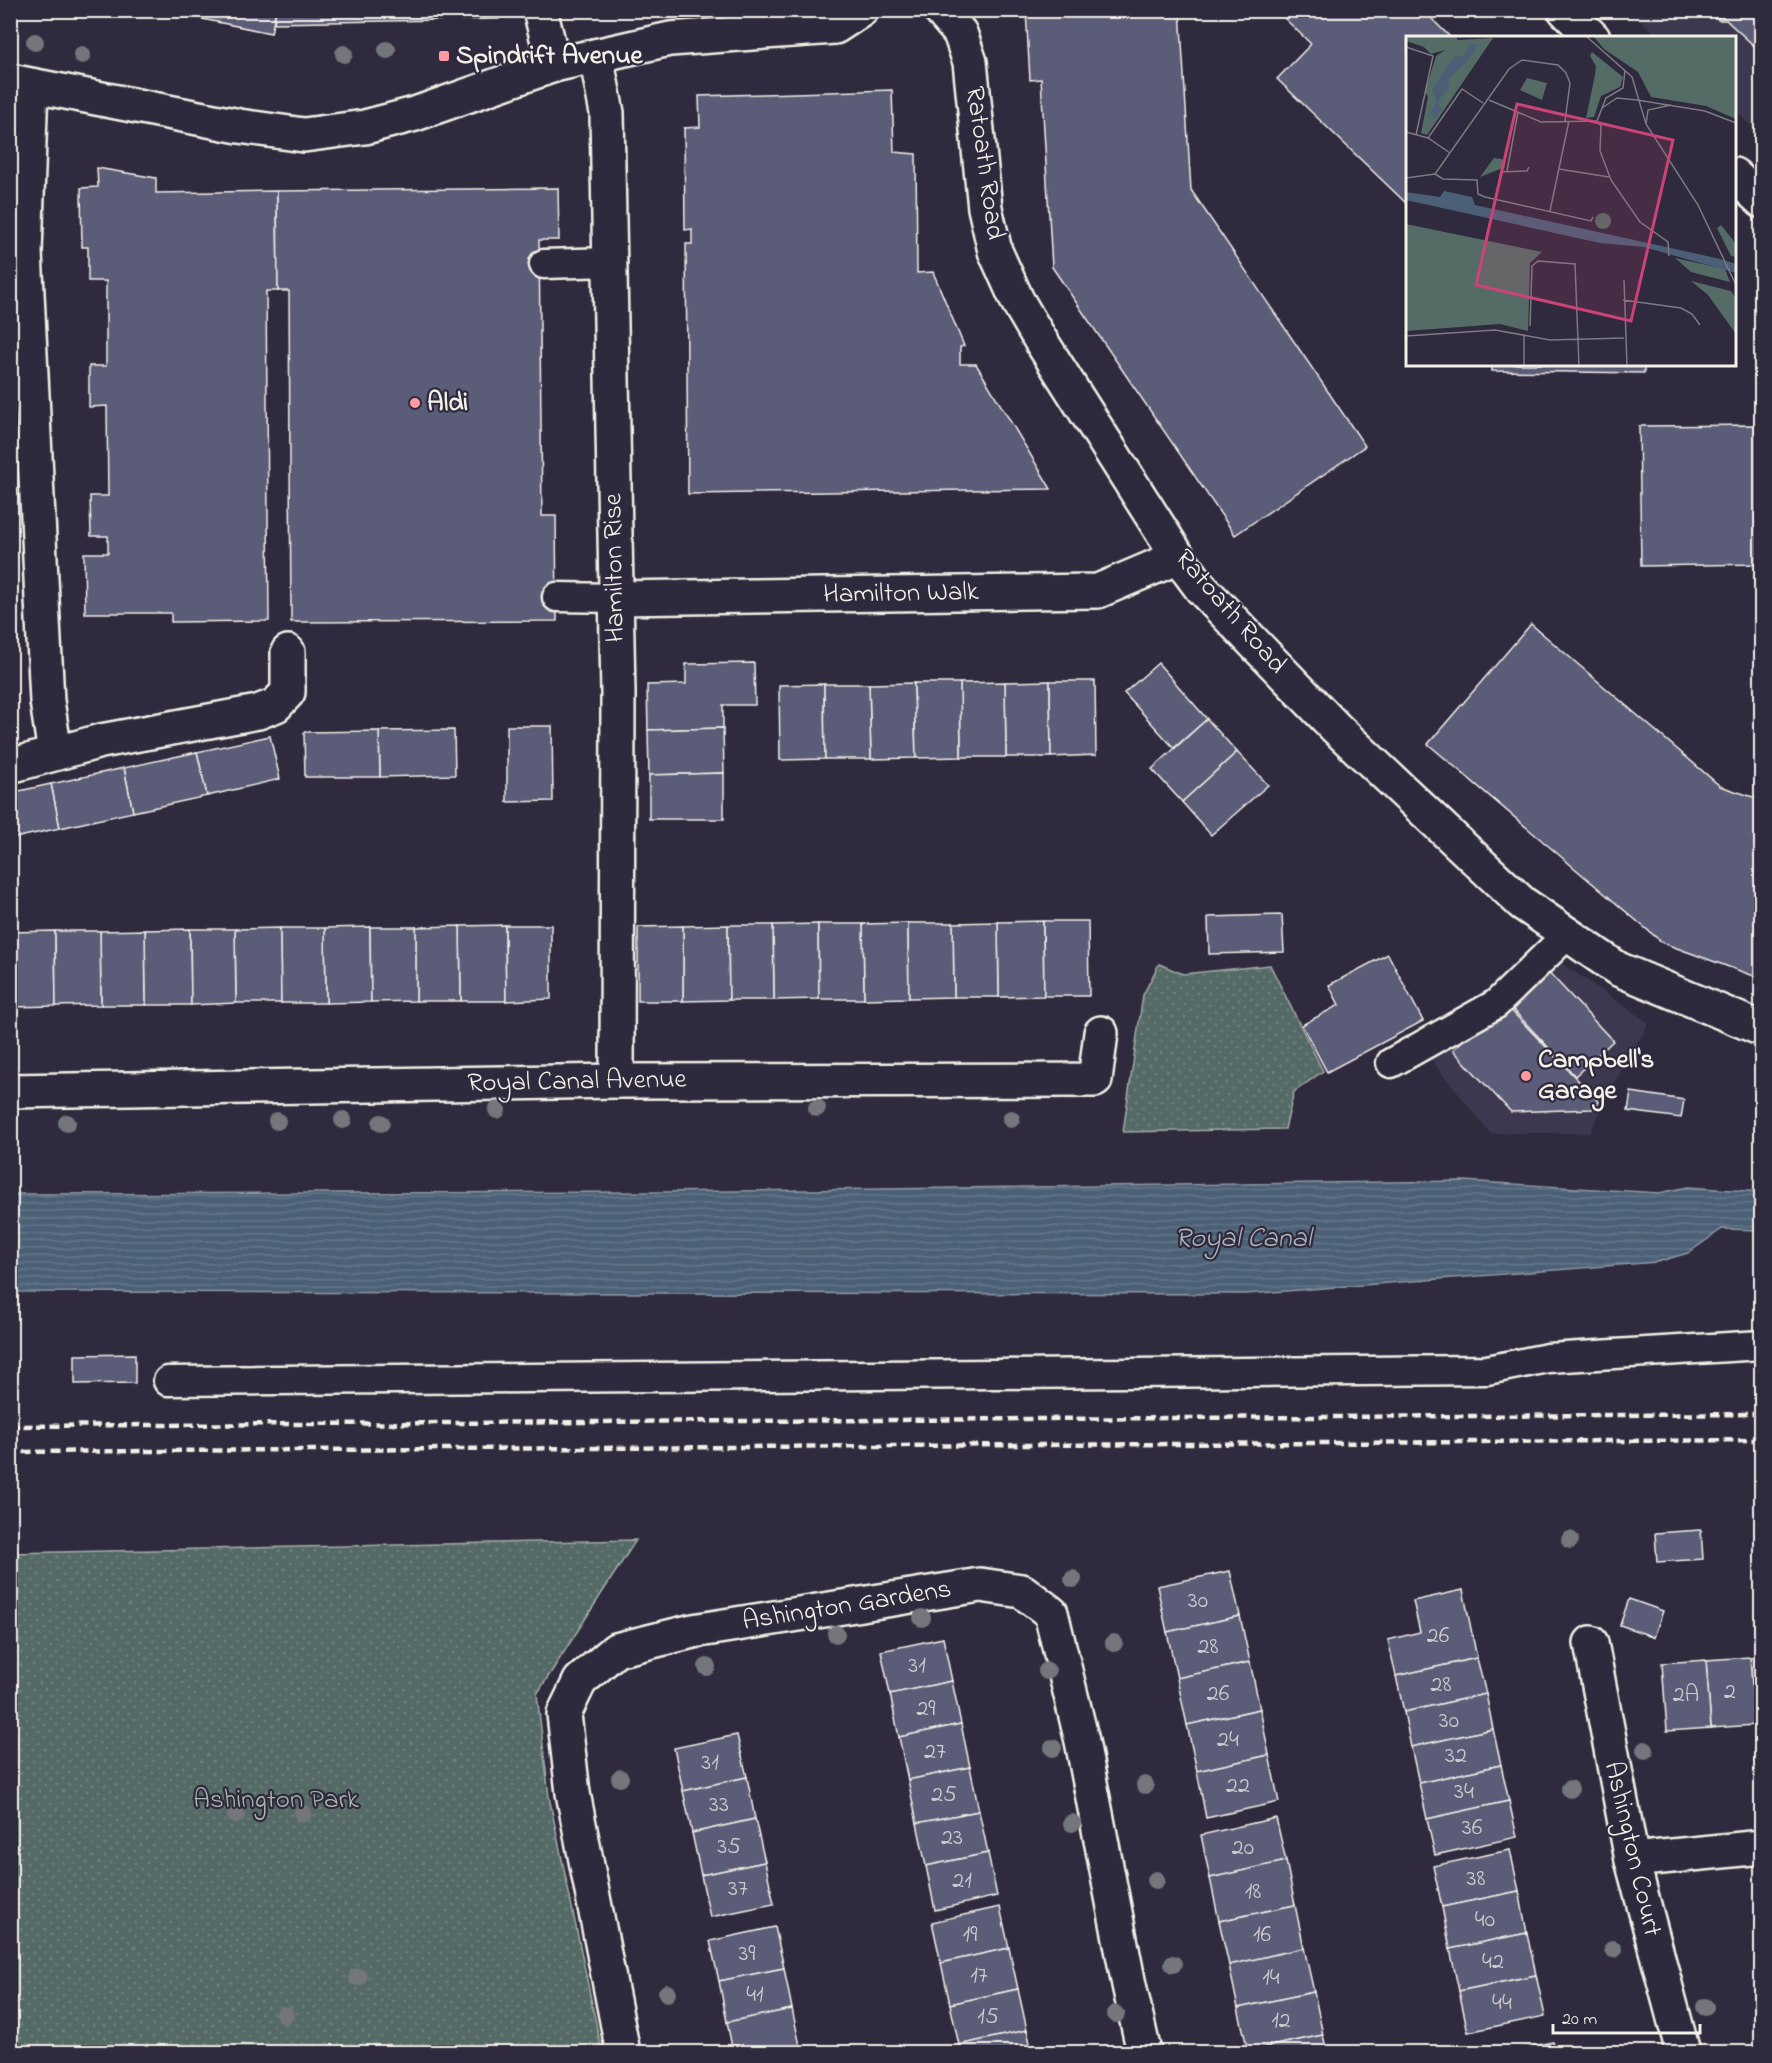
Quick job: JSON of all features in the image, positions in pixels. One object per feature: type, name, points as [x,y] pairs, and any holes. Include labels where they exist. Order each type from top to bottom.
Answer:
[{"type":"street","points":[[55,753],[47,701],[25,252],[21,83],[239,126],[304,135],[365,127],[415,114],[554,65],[670,39],[835,27],[861,10]]},
{"type":"street","name":"Ratoath Road","points":[[940,10],[960,33],[970,62],[985,208],[999,261],[1017,300],[1041,341],[1178,557],[1201,588],[1353,744],[1522,903],[1618,969],[1761,1029]]},
{"type":"street","points":[[1565,10],[1591,36]]},
{"type":"street","points":[[540,14],[554,65]]},
{"type":"street","name":"Hamilton Rise","points":[[596,56],[607,113],[616,598],[617,1081]]},
{"type":"street","points":[[1736,177],[1761,201]]},
{"type":"street","name":"Hamilton Walk","points":[[616,598],[1098,591],[1178,557]]},
{"type":"street","points":[[10,766],[101,741],[258,712],[276,705],[288,692],[288,652]]},
{"type":"street","name":"Royal Canal Avenue","points":[[10,1091],[617,1081],[1095,1080],[1101,1033]]},
{"type":"street","name":"Ashington Gardens","points":[[622,2052],[573,1793],[564,1714],[579,1681],[616,1650],[693,1631],[980,1585],[1022,1591],[1051,1613],[1082,1741],[1144,2052]]},
{"type":"street","name":"Ashington Court","points":[[1591,1643],[1632,1860],[1683,2052]]},
{"type":"street","points":[[1632,1860],[1761,1847]]},
{"type":"lane","points":[[544,264],[610,262]]},
{"type":"lane","points":[[557,597],[616,598]]},
{"type":"lane","points":[[1391,1063],[1496,1004],[1568,934]]},
{"type":"lane","points":[[168,1381],[1487,1370],[1548,1358],[1761,1345]]},
{"type":"shaded area","points":[[1631,11],[1761,11],[1761,136],[1736,111],[1736,36],[1658,36]]},
{"type":"shaded area","points":[[1544,951],[1649,1023],[1614,1083],[1590,1133],[1490,1133],[1412,1036],[1503,989]]},
{"type":"green space","points":[[1159,964],[1183,974],[1270,965],[1323,1071],[1294,1092],[1285,1129],[1123,1132],[1143,995]]},
{"type":"green space","name":"Ashington Park","points":[[636,1540],[537,1694],[549,1797],[602,2052],[11,2052],[11,1553]]},
{"type":"water","name":"Royal Canal","points":[[1463,1181],[1659,1193],[1688,1187],[1761,1192],[1761,1230],[1722,1229],[1688,1253],[1657,1262],[1246,1294],[11,1292],[11,1194],[660,1192]]},
{"type":"building","points":[[183,10],[276,10],[271,33],[182,15]]},
{"type":"building","points":[[276,10],[499,10],[499,19],[274,23]]},
{"type":"building","points":[[577,10],[726,10],[577,13]]},
{"type":"building","points":[[1026,10],[1180,10],[1191,190],[1365,446],[1235,535],[1052,267],[1041,79],[1030,80]]},
{"type":"building","points":[[1283,10],[1423,10],[1449,36],[1406,36],[1406,203],[1277,79],[1311,44],[1280,14]]},
{"type":"building","points":[[1719,10],[1762,10],[1762,53],[1726,20],[1718,20]]},
{"type":"building","points":[[892,90],[894,152],[916,154],[917,273],[933,272],[964,346],[960,347],[960,364],[976,364],[1051,489],[688,494],[686,244],[692,244],[692,229],[685,230],[684,128],[700,127],[699,96]]},
{"type":"building","points":[[97,168],[156,178],[156,193],[277,191],[278,291],[266,291],[269,621],[171,622],[171,613],[85,613],[84,553],[108,553],[108,536],[91,536],[90,496],[108,496],[107,406],[89,407],[89,366],[106,366],[106,281],[88,281],[88,247],[82,247],[81,188],[98,187]]},
{"type":"building","name":"Aldi","points":[[558,188],[559,240],[539,240],[542,516],[556,516],[557,621],[291,622],[289,291],[278,291],[277,191]]},
{"type":"building","points":[[1492,366],[1644,366],[1644,373],[1492,371]]},
{"type":"building","points":[[1762,425],[1762,564],[1641,566],[1639,426]]},
{"type":"building","points":[[1531,624],[1720,786],[1762,800],[1762,979],[1663,943],[1428,744]]},
{"type":"building","points":[[754,663],[755,705],[723,705],[723,728],[648,730],[647,685],[686,684],[686,664]]},
{"type":"building","points":[[1158,663],[1207,719],[1174,748],[1124,693]]},
{"type":"building","points":[[1050,681],[1051,757],[1006,757],[1005,682]]},
{"type":"building","points":[[1050,681],[1095,681],[1096,755],[1051,757]]},
{"type":"building","points":[[1005,682],[1006,757],[961,757],[960,683]]},
{"type":"building","points":[[914,683],[916,758],[871,759],[869,684]]},
{"type":"building","points":[[914,683],[960,683],[961,757],[916,758]]},
{"type":"building","points":[[824,684],[825,759],[780,760],[779,685]]},
{"type":"building","points":[[824,684],[869,684],[871,759],[825,759]]},
{"type":"building","points":[[1207,719],[1237,752],[1182,802],[1152,769]]},
{"type":"building","points":[[507,726],[552,726],[553,801],[507,802]]},
{"type":"building","points":[[723,728],[724,773],[649,775],[648,730]]},
{"type":"building","points":[[454,730],[455,775],[380,777],[379,731]]},
{"type":"building","points":[[379,731],[380,777],[305,777],[304,732]]},
{"type":"building","points":[[270,736],[280,779],[207,796],[197,752]]},
{"type":"building","points":[[197,752],[207,796],[133,812],[124,768]]},
{"type":"building","points":[[1237,752],[1268,785],[1211,835],[1182,802]]},
{"type":"building","points":[[124,768],[133,812],[60,828],[51,784]]},
{"type":"building","points":[[724,773],[724,819],[649,819],[649,775]]},
{"type":"building","points":[[51,784],[60,828],[10,839],[10,793]]},
{"type":"building","points":[[1282,915],[1284,952],[1209,954],[1208,917]]},
{"type":"building","points":[[1043,921],[1044,996],[999,997],[998,922]]},
{"type":"building","points":[[1043,921],[1088,921],[1089,996],[1044,996]]},
{"type":"building","points":[[998,922],[999,997],[954,997],[953,923]]},
{"type":"building","points":[[908,923],[909,998],[864,999],[863,924]]},
{"type":"building","points":[[908,923],[953,923],[954,997],[909,998]]},
{"type":"building","points":[[818,924],[819,999],[774,1000],[773,925]]},
{"type":"building","points":[[818,924],[863,924],[864,999],[819,999]]},
{"type":"building","points":[[505,925],[506,1001],[461,1001],[460,926]]},
{"type":"building","points":[[505,925],[551,925],[551,999],[506,1001]]},
{"type":"building","points":[[728,925],[729,1000],[683,1001],[683,926]]},
{"type":"building","points":[[728,925],[773,925],[774,1000],[729,1000]]},
{"type":"building","points":[[460,926],[461,1001],[416,1001],[416,927]]},
{"type":"building","points":[[683,926],[683,1001],[638,1001],[638,927]]},
{"type":"building","points":[[370,927],[371,1002],[326,1003],[325,928]]},
{"type":"building","points":[[370,927],[416,927],[416,1001],[371,1002]]},
{"type":"building","points":[[280,928],[281,1003],[236,1003],[235,929]]},
{"type":"building","points":[[280,928],[325,928],[326,1003],[281,1003]]},
{"type":"building","points":[[190,929],[191,1005],[146,1005],[145,930]]},
{"type":"building","points":[[190,929],[235,929],[236,1003],[191,1005]]},
{"type":"building","points":[[145,930],[146,1005],[101,1005],[100,931]]},
{"type":"building","points":[[55,931],[56,1006],[11,1007],[10,932]]},
{"type":"building","points":[[55,931],[100,931],[101,1005],[56,1006]]},
{"type":"building","points":[[1388,954],[1423,1021],[1327,1072],[1302,1025],[1339,1005],[1329,985]]},
{"type":"building","points":[[1542,965],[1613,1041],[1575,1076],[1505,1001]]},
{"type":"building","name":"Campbell's Garage","points":[[1503,1002],[1599,1102],[1592,1109],[1511,1112],[1453,1050]]},
{"type":"building","points":[[1631,1092],[1684,1100],[1681,1118],[1628,1111]]},
{"type":"building","points":[[135,1354],[135,1383],[75,1384],[75,1355]]},
{"type":"building","points":[[1701,1530],[1703,1559],[1657,1562],[1655,1533]]},
{"type":"building","points":[[1230,1571],[1240,1616],[1167,1632],[1157,1586]]},
{"type":"building","points":[[1463,1590],[1477,1658],[1396,1676],[1388,1640],[1420,1632],[1413,1601]]},
{"type":"building","points":[[1629,1599],[1663,1611],[1654,1637],[1620,1625]]},
{"type":"building","points":[[1240,1616],[1250,1662],[1177,1678],[1167,1632]]},
{"type":"building","points":[[943,1638],[952,1681],[890,1694],[881,1651]]},
{"type":"building","points":[[1762,1656],[1762,1724],[1755,1725],[1750,1657]]},
{"type":"building","points":[[1750,1657],[1755,1725],[1711,1728],[1706,1660]]},
{"type":"building","points":[[1477,1658],[1486,1694],[1404,1712],[1396,1676]]},
{"type":"building","points":[[1706,1660],[1711,1728],[1667,1731],[1662,1663]]},
{"type":"building","points":[[1250,1662],[1260,1709],[1187,1725],[1177,1678]]},
{"type":"building","points":[[952,1681],[961,1724],[899,1737],[890,1694]]},
{"type":"building","points":[[1486,1694],[1493,1729],[1411,1747],[1404,1712]]},
{"type":"building","points":[[1260,1709],[1269,1755],[1197,1771],[1187,1725]]},
{"type":"building","points":[[961,1724],[970,1767],[908,1780],[899,1737]]},
{"type":"building","points":[[1493,1729],[1501,1765],[1419,1783],[1411,1747]]},
{"type":"building","points":[[737,1735],[747,1777],[683,1791],[674,1748]]},
{"type":"building","points":[[1269,1755],[1279,1802],[1206,1818],[1197,1771]]},
{"type":"building","points":[[1501,1765],[1509,1801],[1427,1819],[1419,1783]]},
{"type":"building","points":[[970,1767],[979,1811],[917,1823],[908,1780]]},
{"type":"building","points":[[747,1777],[755,1819],[692,1833],[683,1791]]},
{"type":"building","points":[[1509,1801],[1517,1837],[1435,1855],[1427,1819]]},
{"type":"building","points":[[979,1811],[988,1853],[926,1866],[917,1823]]},
{"type":"building","points":[[1276,1818],[1286,1861],[1210,1878],[1201,1835]]},
{"type":"building","points":[[755,1819],[765,1862],[701,1875],[692,1833]]},
{"type":"building","points":[[1510,1850],[1519,1891],[1442,1907],[1433,1866]]},
{"type":"building","points":[[988,1853],[997,1896],[935,1910],[926,1866]]},
{"type":"building","points":[[1286,1861],[1295,1905],[1219,1921],[1210,1878]]},
{"type":"building","points":[[765,1862],[774,1904],[710,1917],[701,1875]]},
{"type":"building","points":[[1519,1891],[1527,1933],[1450,1949],[1442,1907]]},
{"type":"building","points":[[1295,1905],[1304,1948],[1229,1965],[1219,1921]]},
{"type":"building","points":[[1000,1907],[1009,1948],[941,1963],[932,1922]]},
{"type":"building","points":[[775,1927],[784,1968],[719,1981],[710,1941]]},
{"type":"building","points":[[1527,1933],[1536,1975],[1459,1991],[1450,1949]]},
{"type":"building","points":[[1009,1948],[1018,1989],[950,2004],[941,1963]]},
{"type":"building","points":[[1304,1948],[1314,1992],[1238,2008],[1229,1965]]},
{"type":"building","points":[[784,1968],[792,2009],[727,2022],[719,1981]]},
{"type":"building","points":[[1536,1975],[1545,2016],[1468,2032],[1459,1991]]},
{"type":"building","points":[[1018,1989],[1027,2030],[959,2045],[950,2004]]},
{"type":"building","points":[[1314,1992],[1323,2035],[1248,2051],[1238,2008]]},
{"type":"building","points":[[792,2009],[801,2050],[733,2052],[727,2022]]},
{"type":"building","points":[[1027,2030],[1032,2052],[961,2052],[959,2045]]},
{"type":"building","points":[[1323,2035],[1327,2052],[1248,2052],[1248,2051]]},
{"type":"building","points":[[1553,2042],[1556,2052],[1509,2052]]},
{"type":"railway","points":[[10,1426],[1762,1414]]},
{"type":"railway","points":[[10,1452],[1762,1440]]},
{"type":"place","name":"Spindrift Avenue","points":[[444,56]]},
{"type":"place","name":"Aldi","points":[[415,403]]},
{"type":"place","name":"Campbell's Garage","points":[[1526,1076]]}]
